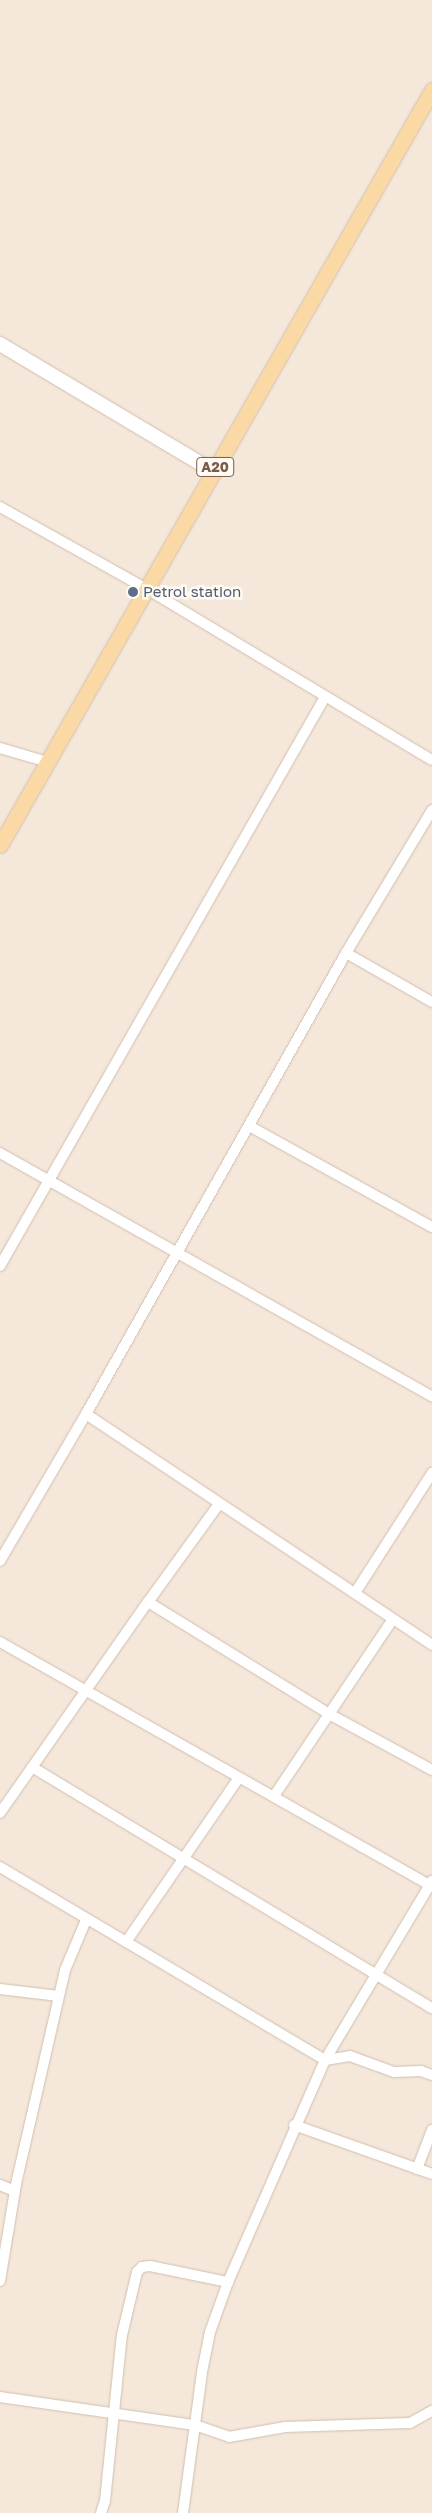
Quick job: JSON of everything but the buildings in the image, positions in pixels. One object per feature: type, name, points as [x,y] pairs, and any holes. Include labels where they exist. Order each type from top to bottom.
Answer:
[{"type":"main road","name":"A20","points":[[0,845],[432,90]]},
{"type":"street","points":[[0,344],[213,470]]},
{"type":"street","points":[[0,507],[147,589],[432,760]]},
{"type":"street","points":[[0,1266],[325,697]]},
{"type":"street","points":[[0,748],[48,762]]},
{"type":"street","points":[[0,1561],[179,1252],[346,953],[432,810]]},
{"type":"street","points":[[346,953],[432,1002]]},
{"type":"street","points":[[249,1126],[432,1227]]},
{"type":"street","points":[[0,1152],[432,1396]]},
{"type":"street","points":[[86,1414],[432,1645]]},
{"type":"street","points":[[355,1593],[432,1473]]},
{"type":"street","points":[[0,1813],[219,1504]]},
{"type":"street","points":[[148,1602],[329,1714],[432,1770]]},
{"type":"street","points":[[274,1796],[393,1619]]},
{"type":"street","points":[[0,1642],[88,1690],[238,1779],[274,1796],[431,1884],[325,2060],[294,2125],[228,2282],[210,2332],[183,2513]]},
{"type":"street","points":[[32,1767],[375,1976],[432,2008]]},
{"type":"street","points":[[126,1942],[238,1779]]},
{"type":"street","points":[[0,1868],[325,2060],[350,2056],[394,2072],[421,2071],[432,2074]]},
{"type":"street","points":[[0,2282],[15,2191],[65,1970],[86,1920]]},
{"type":"street","points":[[0,1989],[59,1996]]},
{"type":"street","points":[[294,2125],[432,2174]]},
{"type":"street","points":[[417,2169],[432,2130]]},
{"type":"street","points":[[0,2185],[15,2191]]},
{"type":"street","points":[[101,2513],[105,2501],[122,2335],[137,2272],[142,2267],[150,2266],[228,2282]]},
{"type":"street","points":[[0,2397],[114,2415],[195,2424],[229,2437],[285,2427],[410,2423],[432,2411]]},
{"type":"shaded area","points":[[0,0],[432,0],[432,2513],[0,2513]]},
{"type":"place","name":"Petrol station","points":[[133,592]]}]
